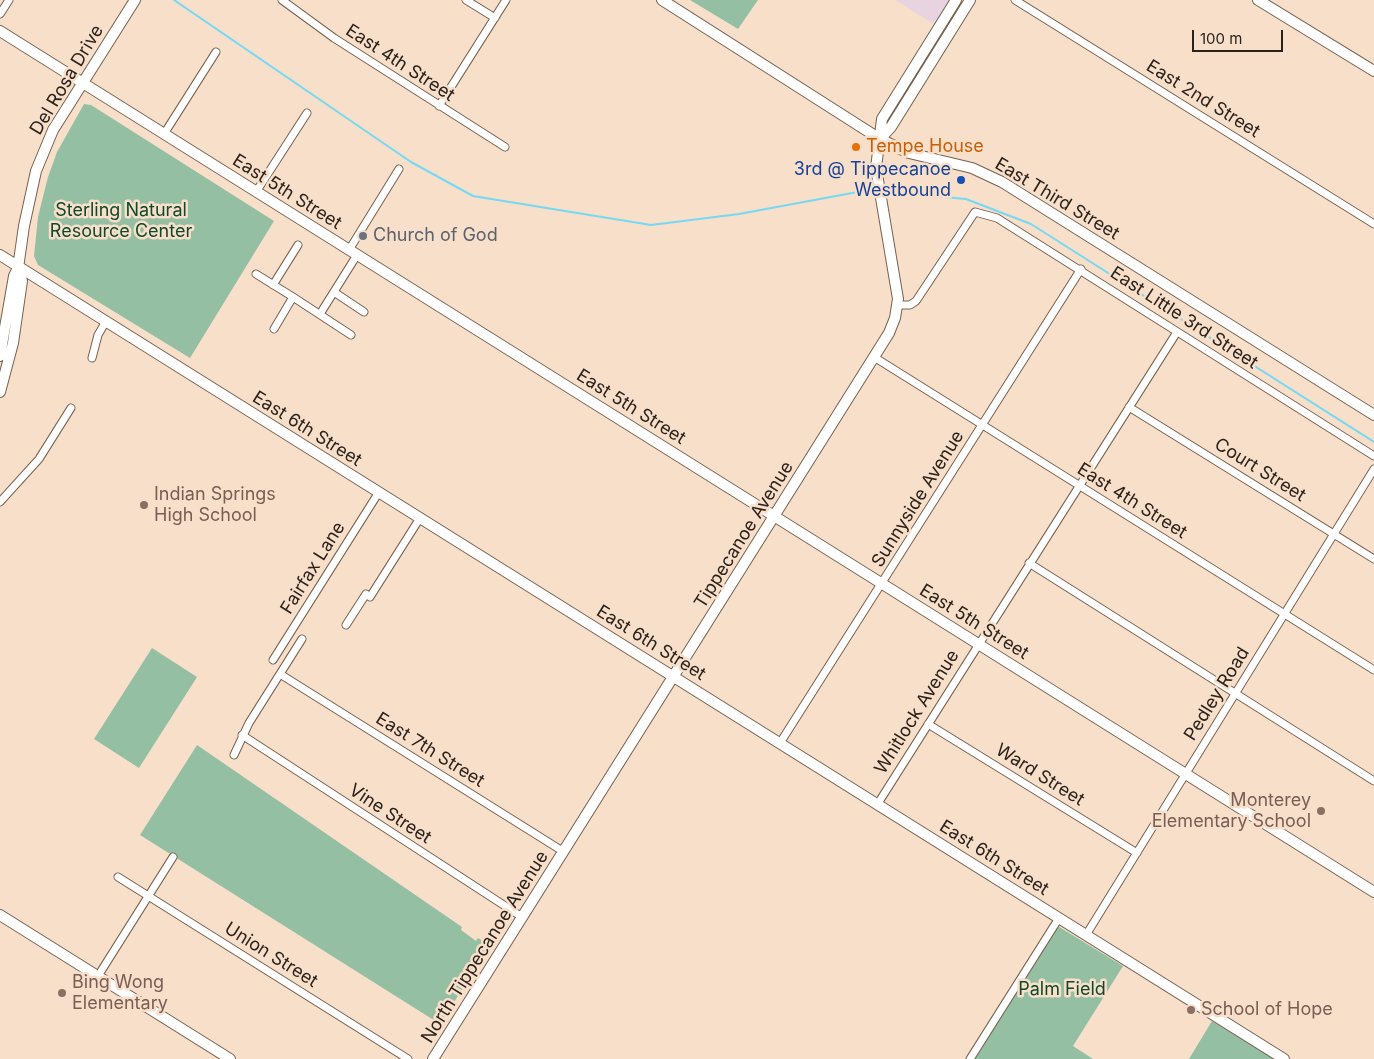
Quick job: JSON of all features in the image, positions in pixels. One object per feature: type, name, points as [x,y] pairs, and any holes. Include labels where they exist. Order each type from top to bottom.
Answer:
[{"type":"street","points":[[0,14],[9,0]]},
{"type":"street","name":"Del Rosa Drive","points":[[0,356],[14,276],[18,268],[24,226],[36,171],[53,130],[135,0]]},
{"type":"street","name":"East 4th Street","points":[[282,0],[334,38],[504,147]]},
{"type":"street","points":[[466,0],[495,18]]},
{"type":"street","points":[[439,106],[506,0]]},
{"type":"street","name":"East Third Street","points":[[662,0],[880,139],[909,153],[972,168],[1002,182],[1374,415]]},
{"type":"street","points":[[880,139],[882,119],[956,0]]},
{"type":"street","points":[[880,139],[891,127],[970,0]]},
{"type":"street","name":"East 2nd Street","points":[[1015,0],[1374,224]]},
{"type":"street","points":[[1258,0],[1374,71]]},
{"type":"street","name":"East 5th Street","points":[[0,32],[1374,892]]},
{"type":"street","points":[[164,134],[216,52]]},
{"type":"street","points":[[256,192],[307,112]]},
{"type":"street","name":"Tippecanoe Avenue","points":[[564,852],[775,517],[891,328],[898,305],[886,219],[876,168],[880,139]]},
{"type":"street","points":[[320,314],[334,292],[353,252],[399,169]]},
{"type":"street","name":"East Little 3rd Street","points":[[898,305],[910,305],[916,301],[976,212],[997,218],[1081,269],[1374,456]]},
{"type":"street","points":[[273,285],[298,245]]},
{"type":"street","name":"East 6th Street","points":[[0,255],[1284,1059]]},
{"type":"street","name":"Del Rosa Drive","points":[[0,392],[13,343],[22,281],[18,268]]},
{"type":"street","name":"Sunnyside Avenue","points":[[780,744],[1081,269]]},
{"type":"street","points":[[256,274],[351,334]]},
{"type":"street","points":[[334,292],[364,312]]},
{"type":"street","points":[[274,329],[293,297]]},
{"type":"street","points":[[92,358],[98,335],[105,322]]},
{"type":"street","name":"Whitlock Avenue","points":[[877,804],[1177,332]]},
{"type":"street","name":"East 4th Street","points":[[874,358],[1374,670]]},
{"type":"street","name":"Court Street","points":[[1129,407],[1374,560]]},
{"type":"street","points":[[0,502],[39,459],[71,408]]},
{"type":"street","name":"Pedley Road","points":[[1086,935],[1374,469]]},
{"type":"street","name":"Fairfax Lane","points":[[274,660],[379,492]]},
{"type":"street","points":[[346,625],[366,594],[370,597],[420,518]]},
{"type":"street","points":[[1029,563],[1374,781]]},
{"type":"street","name":"Fairfax Lane","points":[[234,755],[242,735],[302,639]]},
{"type":"street","name":"East 7th Street","points":[[280,674],[564,852]]},
{"type":"street","name":"Ward Street","points":[[928,724],[1136,853]]},
{"type":"street","name":"Vine Street","points":[[242,735],[522,917]]},
{"type":"street","name":"North Tippecanoe Avenue","points":[[433,1059],[564,852]]},
{"type":"street","points":[[98,976],[173,857]]},
{"type":"street","name":"Union Street","points":[[118,876],[408,1059]]},
{"type":"street","points":[[0,915],[230,1059]]},
{"type":"street","points":[[970,1059],[1059,918]]},
{"type":"shaded area","points":[[895,0],[953,0],[937,26]]},
{"type":"green space","points":[[690,0],[758,0],[738,29]]},
{"type":"green space","name":"Sterling Natural Resource Center","points":[[84,104],[91,105],[274,221],[190,358],[38,265],[34,256],[38,217],[48,177],[57,152]]},
{"type":"green space","points":[[152,648],[197,677],[139,768],[94,739]]},
{"type":"green space","points":[[197,745],[462,927],[461,930],[476,941],[478,938],[490,946],[440,1024],[140,835]]},
{"type":"green space","name":"Palm Field","points":[[1056,925],[1123,966],[1073,1046],[1093,1059],[974,1059]]},
{"type":"green space","points":[[1212,1021],[1274,1059],[1189,1059]]},
{"type":"waterway","points":[[174,0],[411,162],[473,196],[651,225],[739,214],[863,191]]},
{"type":"waterway","points":[[897,193],[966,199],[1031,224],[1374,442]]},
{"type":"place","name":"Tempe House","points":[[856,147]]},
{"type":"place","name":"3rd @ Tippecanoe Westbound","points":[[961,180]]},
{"type":"place","name":"Church of God","points":[[363,236]]},
{"type":"place","name":"Indian Springs High School","points":[[144,505]]},
{"type":"place","name":"Monterey Elementary School","points":[[1321,811]]},
{"type":"place","name":"Bing Wong Elementary","points":[[62,993]]},
{"type":"place","name":"School of Hope","points":[[1191,1010]]}]
